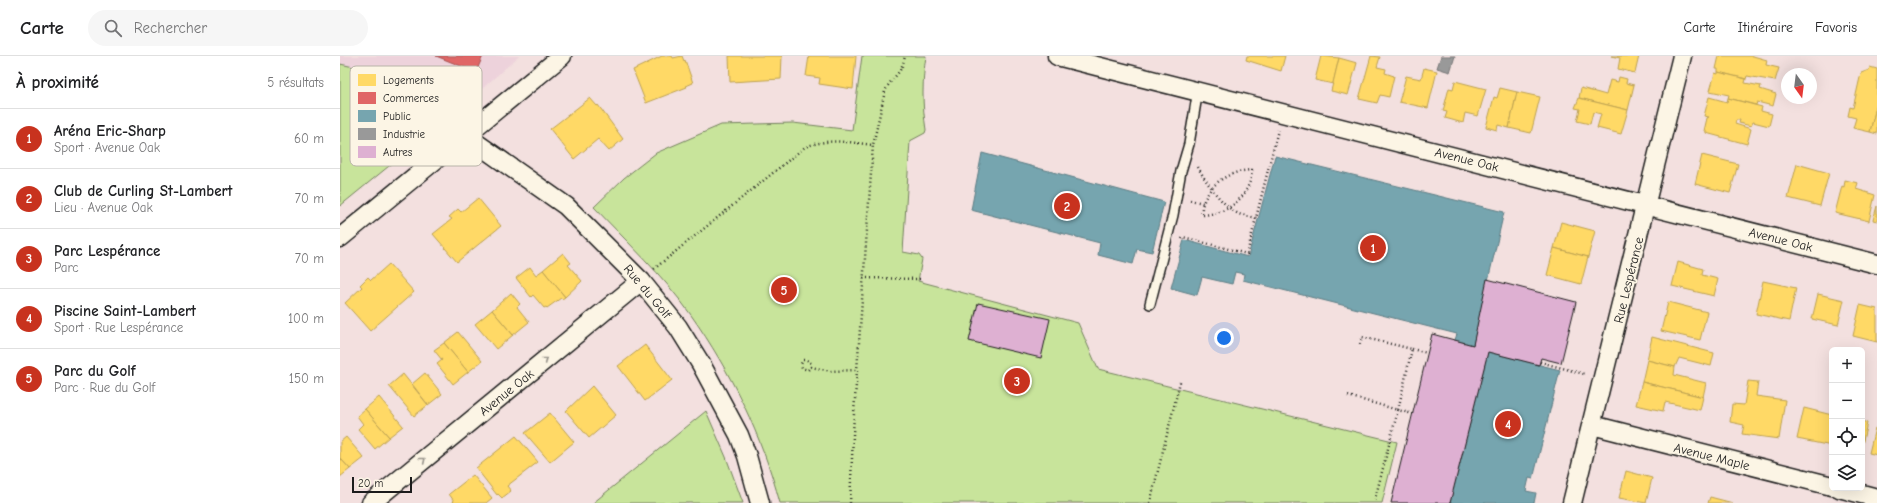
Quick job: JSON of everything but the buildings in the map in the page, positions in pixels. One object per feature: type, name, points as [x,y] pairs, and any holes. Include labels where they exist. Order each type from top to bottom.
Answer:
[{"type":"street","points":[[482,122],[562,56]]},
{"type":"street","name":"Avenue Oak","points":[[1057,56],[1198,90],[1877,264]]},
{"type":"street","name":"Rue Lespérance","points":[[1572,503],[1682,56]]},
{"type":"street","name":"Rue du Golf","points":[[482,146],[566,206],[648,275],[701,364],[736,428],[747,456],[760,503]]},
{"type":"street","points":[[340,238],[428,166]]},
{"type":"street","name":"Avenue Oak","points":[[372,503],[648,275]]},
{"type":"street","name":"Avenue Maple","points":[[1592,425],[1829,485]]},
{"type":"street","points":[[1850,491],[1877,498]]},
{"type":"lane","points":[[1150,304],[1173,215],[1180,171],[1189,144],[1198,90]]},
{"type":"path","points":[[850,503],[856,370],[873,145],[885,91],[888,84],[900,73],[905,56]]},
{"type":"path","points":[[1181,245],[1183,237],[1247,254],[1279,126]]},
{"type":"path","points":[[648,275],[805,147],[822,141],[833,140],[873,145]]},
{"type":"path","points":[[1252,170],[1247,190],[1238,202],[1230,208],[1202,215],[1203,202],[1210,187],[1234,173],[1252,170]]},
{"type":"path","points":[[1210,187],[1230,208],[1238,213],[1257,218]]},
{"type":"path","points":[[863,278],[920,279]]},
{"type":"path","points":[[1360,344],[1362,337],[1427,353]]},
{"type":"path","points":[[1374,503],[1412,349]]},
{"type":"path","points":[[811,367],[811,363],[807,360],[803,360],[801,364],[802,368],[808,370],[811,367],[831,371],[856,370]]},
{"type":"path","points":[[1540,362],[1589,375]]},
{"type":"path","points":[[1150,503],[1180,382]]},
{"type":"path","points":[[1348,396],[1414,414]]},
{"type":"shaded area","points":[[340,56],[519,56],[482,89],[482,66],[350,66],[340,64]]},
{"type":"green space","points":[[862,56],[926,56],[923,93],[926,130],[925,133],[910,141],[903,252],[919,255],[922,259],[918,281],[1078,323],[1098,369],[1397,442],[1382,503],[780,503],[764,453],[744,405],[706,337],[669,286],[594,207],[624,178],[656,153],[721,125],[793,123],[852,130]]},
{"type":"green space","points":[[340,64],[350,66],[350,166],[389,166],[340,206]]},
{"type":"green space","points":[[706,411],[726,457],[743,503],[593,503]]},
{"type":"place","name":"Club de Curling St-Lambert","points":[[1067,206]]},
{"type":"place","name":"Aréna Eric-Sharp","points":[[1373,248]]},
{"type":"place","name":"Parc du Golf","points":[[784,290]]},
{"type":"place","name":"Parc Lespérance","points":[[1017,381]]},
{"type":"place","name":"Piscine Saint-Lambert","points":[[1508,424]]}]
